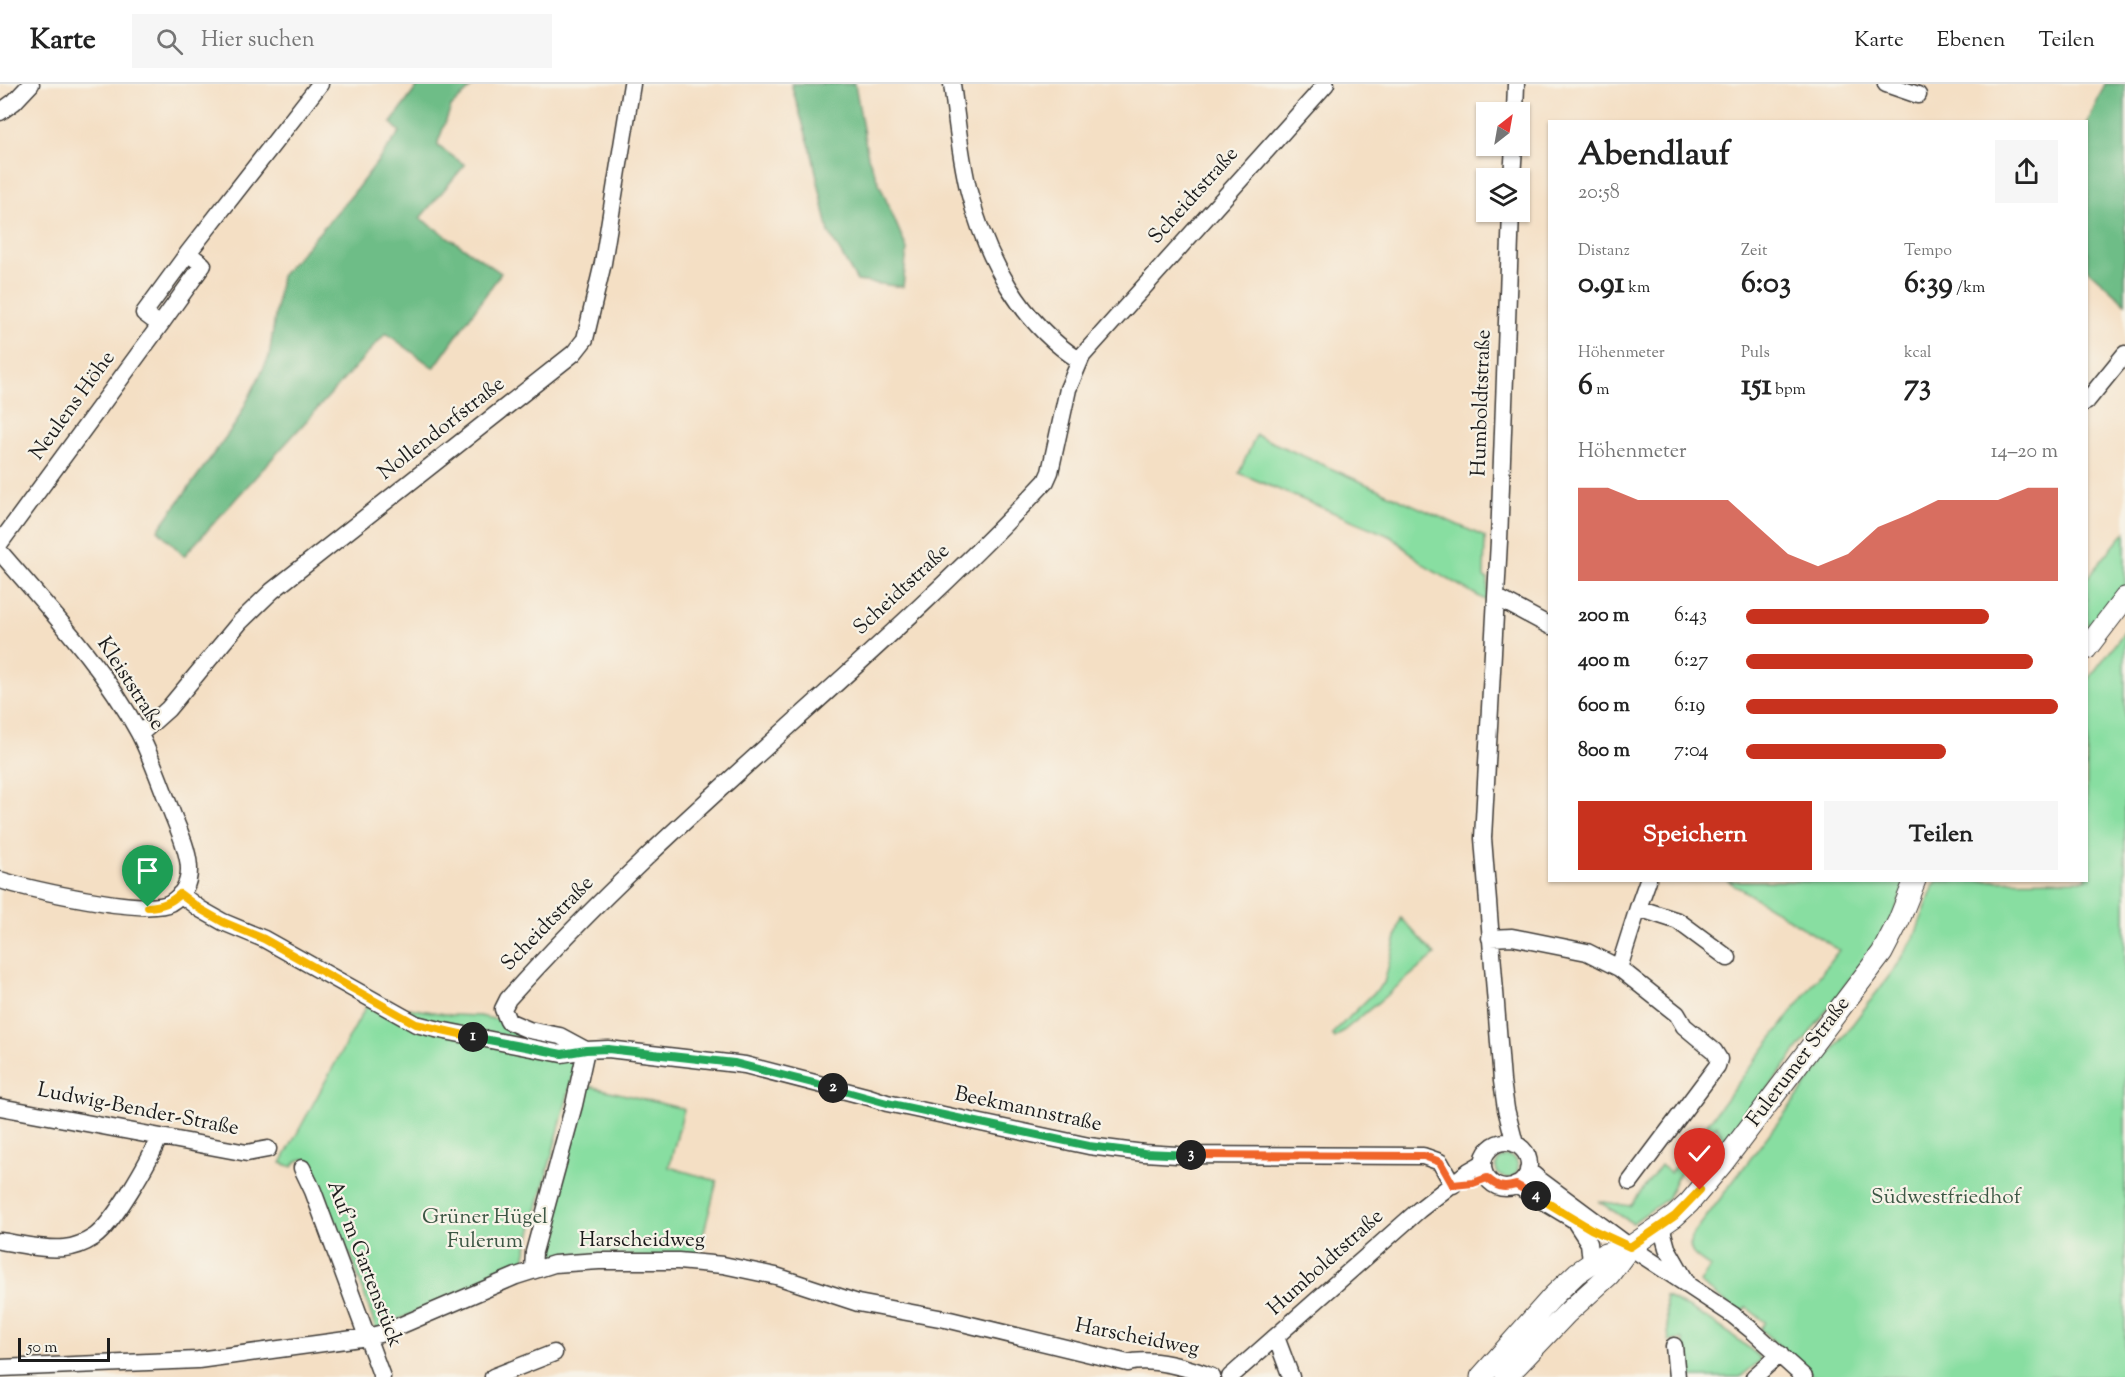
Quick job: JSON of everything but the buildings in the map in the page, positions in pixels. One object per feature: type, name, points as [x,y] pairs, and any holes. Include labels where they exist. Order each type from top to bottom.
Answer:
[{"type":"main road","points":[[2088,646],[2125,598]]},
{"type":"main road","name":"Fulerumer Straße","points":[[1481,1377],[1554,1295],[1591,1262],[1605,1254],[1630,1247],[1689,1203],[1722,1164],[1882,953],[1899,921],[1914,882]]},
{"type":"main road","name":"Fulerumer Straße","points":[[1507,1377],[1566,1314],[1609,1275],[1630,1247]]},
{"type":"street","points":[[0,112],[14,102],[31,84]]},
{"type":"street","name":"Neulens Höhe","points":[[0,543],[160,325],[144,314],[188,253],[320,84]]},
{"type":"street","name":"Nollendorfstraße","points":[[140,734],[168,709],[240,622],[272,591],[574,353],[585,339],[605,253],[632,84]]},
{"type":"street","points":[[952,84],[968,190],[991,256],[1018,301],[1034,321],[1060,348],[1079,360]]},
{"type":"street","name":"Scheidtstraße","points":[[586,1050],[560,1036],[529,1030],[508,1021],[503,1009],[508,999],[558,943],[645,858],[953,575],[1046,481],[1068,389],[1079,360],[1326,84]]},
{"type":"street","points":[[1515,102],[1516,84]]},
{"type":"street","points":[[1886,84],[1918,95]]},
{"type":"street","name":"Humboldtstraße","points":[[1511,222],[1496,597],[1483,838],[1506,1109],[1515,1144],[1528,1160],[1528,1170]]},
{"type":"street","points":[[2088,400],[2125,354]]},
{"type":"street","name":"Kleiststraße","points":[[0,552],[96,668],[140,734],[189,861],[187,885],[180,894]]},
{"type":"street","points":[[1496,597],[1548,625]]},
{"type":"street","points":[[0,880],[30,889],[140,906],[160,907],[171,902],[180,894]]},
{"type":"street","points":[[1619,968],[1647,882]]},
{"type":"street","name":"Beekmannstraße","points":[[180,894],[223,922],[264,939],[416,1024],[440,1030],[562,1054],[608,1049],[745,1065],[887,1103],[1113,1150],[1177,1155],[1424,1156],[1440,1162],[1453,1185]]},
{"type":"street","points":[[1638,908],[1678,921],[1728,958]]},
{"type":"street","points":[[1490,938],[1512,937],[1587,952],[1619,968],[1677,1014],[1684,1026],[1714,1051],[1719,1059],[1717,1066],[1630,1182]]},
{"type":"street","points":[[533,1270],[534,1252],[574,1105],[586,1050]]},
{"type":"street","name":"Ludwig-Bender-Straße","points":[[0,1107],[247,1153],[268,1149]]},
{"type":"street","name":"Humboldtstraße","points":[[1506,1109],[1497,1144],[1485,1155],[1485,1171],[1495,1185],[1505,1188],[1516,1185]]},
{"type":"street","points":[[0,1241],[65,1248],[79,1245],[96,1236],[106,1225],[151,1158],[159,1137]]},
{"type":"street","points":[[1497,1144],[1506,1142],[1515,1144]]},
{"type":"street","name":"Auf'm Gartenstück","points":[[302,1168],[313,1191],[382,1377]]},
{"type":"street","points":[[1630,1247],[1597,1233],[1516,1185],[1524,1179],[1528,1170],[1630,1247],[1732,1315],[1804,1377]]},
{"type":"street","name":"Humboldtstraße","points":[[1230,1377],[1419,1210],[1453,1185],[1473,1183],[1485,1171]]},
{"type":"street","points":[[1574,1220],[1588,1243],[1591,1262]]},
{"type":"street","points":[[1661,1226],[1667,1248],[1689,1287]]},
{"type":"street","name":"Harscheidweg","points":[[0,1368],[165,1370],[198,1360],[383,1333],[533,1270],[554,1264],[599,1261],[678,1261],[731,1266],[776,1276],[858,1303],[950,1320],[1128,1363],[1140,1360],[1197,1371],[1212,1377]]},
{"type":"street","points":[[1276,1337],[1291,1377]]},
{"type":"street","points":[[1674,1346],[1677,1377]]},
{"type":"street","points":[[493,1377],[554,1353]]},
{"type":"street","points":[[1754,1377],[1780,1354]]},
{"type":"street","points":[[1500,1355],[1507,1377]]},
{"type":"green space","points":[[419,84],[475,84],[451,107],[438,142],[438,146],[465,165],[420,218],[501,273],[434,368],[386,333],[184,556],[158,530],[236,423],[269,357],[281,276],[352,195],[400,132],[391,123]]},
{"type":"green space","points":[[791,84],[855,84],[868,157],[907,249],[903,287],[857,281],[829,233],[812,154]]},
{"type":"green space","points":[[2105,84],[2125,84],[2125,303],[2088,270],[2088,122]]},
{"type":"green space","points":[[1256,435],[1485,537],[1484,577],[1488,579],[1487,601],[1428,568],[1392,537],[1239,473]]},
{"type":"green space","points":[[2125,532],[2125,588],[2088,637],[2088,577]]},
{"type":"green space","name":"Südwestfriedhof","points":[[2125,631],[2125,1377],[1814,1377],[1760,1329],[1765,1322],[1746,1307],[1741,1314],[1700,1283],[1710,1267],[1692,1252],[1691,1237],[1899,963],[1914,938],[1936,882],[2088,882],[2088,680]]},
{"type":"green space","points":[[1730,882],[1906,882],[1890,925],[1725,1147],[1717,1125],[1676,1179],[1667,1199],[1632,1223],[1598,1201],[1630,1206],[1661,1165],[1670,1173],[1839,950]]},
{"type":"green space","points":[[1401,918],[1435,955],[1335,1038],[1332,1034],[1384,983]]},
{"type":"green space","name":"Grüner Hügel Fulerum","points":[[369,1001],[386,1010],[563,1056],[576,1065],[523,1263],[514,1270],[376,1329],[351,1255],[340,1249],[309,1162],[305,1159],[299,1160],[293,1167],[281,1163]]},
{"type":"green space","points":[[409,1008],[451,1015],[479,1016],[508,1022],[559,1040],[562,1046],[406,1018]]},
{"type":"green space","points":[[585,1085],[684,1109],[669,1167],[717,1181],[697,1259],[545,1260],[540,1251]]},
{"type":"green space","points":[[1503,1156],[1511,1156],[1518,1163],[1518,1171],[1511,1178],[1503,1178],[1496,1171],[1496,1163]]},
{"type":"green space","points":[[1665,1296],[1726,1331],[1759,1357],[1760,1361],[1740,1377],[1687,1377],[1683,1340],[1669,1341]]},
{"type":"route","points":[[148,907],[160,907],[171,902],[180,894],[223,922],[264,939],[416,1024],[551,1053],[608,1049],[734,1063],[887,1103],[1113,1150],[1177,1155],[1424,1156],[1440,1162],[1453,1185],[1473,1183],[1487,1178],[1495,1185],[1505,1188],[1516,1185],[1591,1229],[1630,1247],[1675,1216],[1700,1190]]}]
